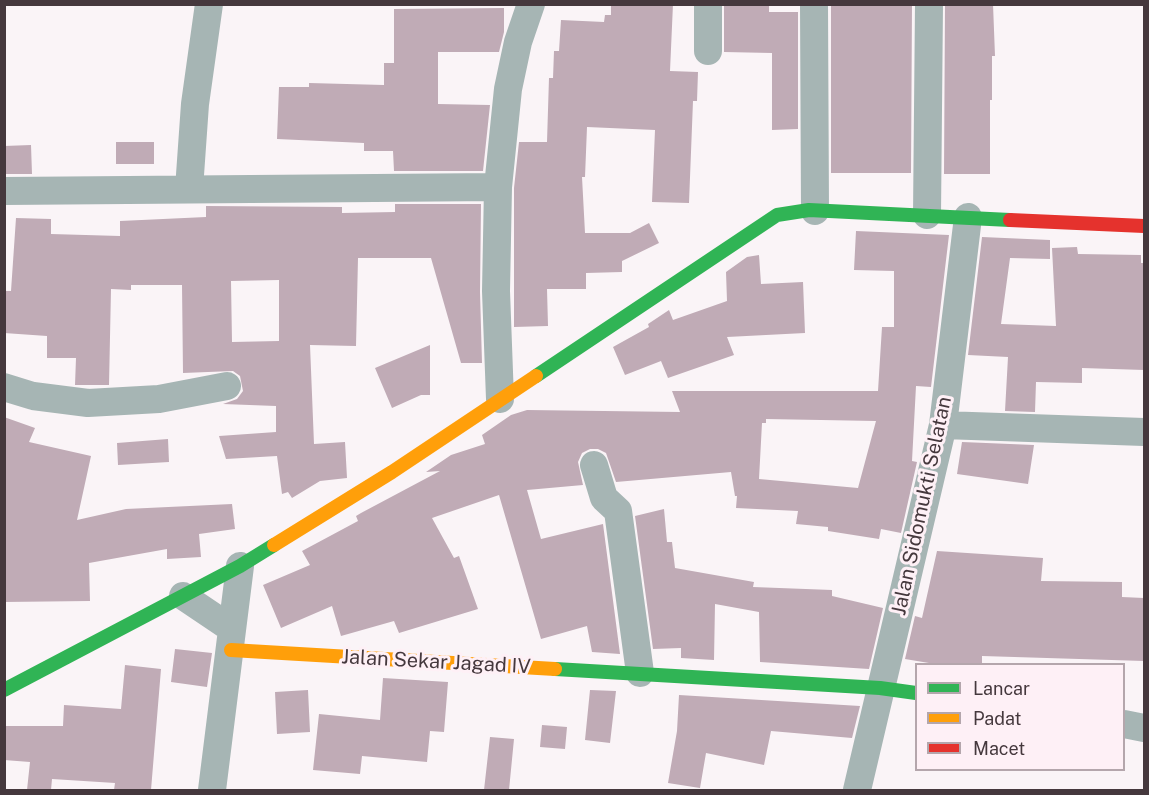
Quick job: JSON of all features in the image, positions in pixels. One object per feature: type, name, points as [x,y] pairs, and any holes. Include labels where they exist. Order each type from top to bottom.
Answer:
[{"type":"street","points":[[189,189],[195,104],[209,4]]},
{"type":"street","points":[[500,399],[496,291],[498,187],[508,89],[518,42],[531,4]]},
{"type":"street","points":[[708,4],[708,51]]},
{"type":"street","points":[[808,211],[814,4]]},
{"type":"street","points":[[926,208],[929,4]]},
{"type":"street","points":[[4,191],[498,187]]},
{"type":"street","points":[[4,690],[240,566],[392,472],[777,215],[808,211],[926,208],[968,217],[1144,226]]},
{"type":"street","name":"Jalan Sidomukti Selatan","points":[[857,790],[943,425],[968,217]]},
{"type":"street","points":[[4,387],[33,396],[88,403],[159,399],[227,386]]},
{"type":"street","points":[[943,425],[1144,432]]},
{"type":"street","points":[[594,465],[604,498],[618,511],[640,673]]},
{"type":"street","points":[[212,790],[240,566]]},
{"type":"street","points":[[183,596],[231,640]]},
{"type":"street","name":"Jalan Sekar Jagad IV","points":[[231,640],[640,673],[880,688],[915,693]]},
{"type":"street","points":[[1125,724],[1144,728]]},
{"type":"building","points":[[611,4],[673,4],[670,71],[698,72],[697,101],[693,101],[689,203],[652,202],[655,130],[587,127],[585,177],[582,177],[585,233],[630,233],[649,223],[659,243],[622,261],[622,272],[586,273],[586,289],[547,289],[548,326],[514,327],[514,188],[519,142],[547,142],[549,78],[553,78],[554,51],[559,51],[561,20],[604,22],[605,15],[611,15]]},
{"type":"building","points":[[724,4],[769,4],[769,12],[798,12],[798,129],[772,130],[772,53],[724,52]]},
{"type":"building","points":[[831,4],[912,4],[911,173],[831,173]]},
{"type":"building","points":[[945,4],[993,4],[995,56],[992,56],[992,100],[990,100],[990,174],[944,174]]},
{"type":"building","points":[[504,8],[504,32],[499,52],[438,52],[438,104],[490,105],[483,171],[394,171],[393,151],[364,151],[364,143],[277,139],[279,87],[309,87],[309,83],[384,85],[384,63],[394,63],[394,9]]},
{"type":"building","points":[[116,142],[154,142],[154,164],[116,164]]},
{"type":"building","points":[[31,145],[32,174],[4,174],[4,146]]},
{"type":"building","points":[[395,204],[481,204],[482,363],[461,363],[431,258],[358,258],[356,346],[310,345],[314,444],[345,442],[347,478],[320,481],[292,498],[288,492],[282,494],[277,456],[226,459],[219,436],[276,432],[276,406],[223,404],[237,399],[243,391],[240,376],[233,371],[183,373],[182,285],[131,285],[131,290],[111,289],[109,385],[75,385],[76,358],[47,358],[47,336],[4,333],[4,291],[11,291],[16,218],[51,219],[51,234],[120,236],[120,221],[206,217],[206,206],[342,207],[342,213],[395,212]],"holes":[[[279,280],[279,341],[232,342],[231,281]]]},
{"type":"building","points":[[856,231],[949,235],[931,387],[916,386],[912,461],[917,462],[901,533],[881,529],[879,539],[828,531],[828,527],[796,524],[798,511],[736,508],[737,496],[735,496],[731,472],[616,482],[606,453],[598,449],[590,449],[582,453],[578,462],[583,485],[527,490],[541,539],[603,524],[620,654],[592,652],[587,626],[541,639],[499,495],[432,518],[454,558],[459,556],[478,609],[399,633],[394,621],[341,636],[332,606],[281,628],[263,585],[310,565],[302,551],[358,521],[356,516],[361,513],[440,471],[426,472],[451,455],[485,444],[482,435],[511,415],[527,410],[680,412],[672,391],[878,391],[882,327],[894,327],[894,271],[854,270]],"holes":[[[766,419],[876,421],[858,488],[759,479],[762,423],[766,423]]]},
{"type":"building","points":[[982,237],[1050,240],[1050,259],[1010,258],[1001,324],[1056,326],[1052,248],[1077,247],[1078,254],[1141,255],[1141,263],[1144,263],[1144,370],[1082,368],[1082,383],[1036,382],[1035,412],[1005,411],[1008,357],[968,355]]},
{"type":"building","points":[[759,255],[761,284],[803,282],[805,333],[727,337],[734,355],[668,378],[661,361],[625,375],[613,347],[649,327],[648,324],[669,310],[673,320],[727,301],[726,272],[747,257]]},
{"type":"building","points":[[430,345],[430,395],[421,395],[392,408],[375,368]]},
{"type":"building","points":[[4,417],[35,428],[29,442],[91,456],[77,520],[126,509],[232,504],[235,529],[199,534],[201,557],[167,559],[167,549],[89,563],[90,601],[4,602]]},
{"type":"building","points":[[168,439],[169,462],[118,465],[117,443]]},
{"type":"building","points":[[962,442],[1034,445],[1028,484],[957,474]]},
{"type":"building","points":[[664,509],[667,542],[672,542],[675,568],[754,582],[753,587],[832,590],[832,596],[883,608],[869,669],[760,662],[759,612],[715,604],[714,660],[681,658],[681,648],[653,649],[635,516]]},
{"type":"building","points":[[937,551],[1043,558],[1041,581],[1122,582],[1122,597],[1144,598],[1144,661],[982,656],[982,663],[929,663],[905,659],[915,616],[922,618]]},
{"type":"building","points":[[175,649],[212,653],[207,687],[171,682]]},
{"type":"building","points":[[125,665],[161,669],[151,790],[114,790],[115,783],[52,779],[51,790],[27,790],[30,762],[4,760],[4,726],[63,726],[64,705],[121,709]]},
{"type":"building","points":[[383,678],[448,682],[444,732],[430,731],[427,762],[362,756],[360,774],[313,770],[319,714],[380,720]]},
{"type":"building","points":[[308,690],[310,732],[277,734],[275,692]]},
{"type":"building","points":[[590,690],[616,691],[610,743],[585,740]]},
{"type":"building","points":[[679,695],[860,706],[852,738],[771,731],[764,765],[706,753],[700,788],[668,783],[677,731]]},
{"type":"building","points":[[542,725],[567,727],[565,749],[540,747]]},
{"type":"building","points":[[490,737],[514,739],[509,790],[484,790]]},
{"type":"traffic: fast","points":[[536,376],[777,215],[809,210],[1010,220]]},
{"type":"traffic: fast","points":[[4,690],[240,566],[274,545]]},
{"type":"traffic: fast","points":[[555,669],[880,688],[915,693]]},
{"type":"traffic: slow","points":[[274,545],[392,472],[536,376]]},
{"type":"traffic: slow","points":[[231,650],[555,669]]},
{"type":"traffic: jam","points":[[1010,220],[1144,226]]}]
